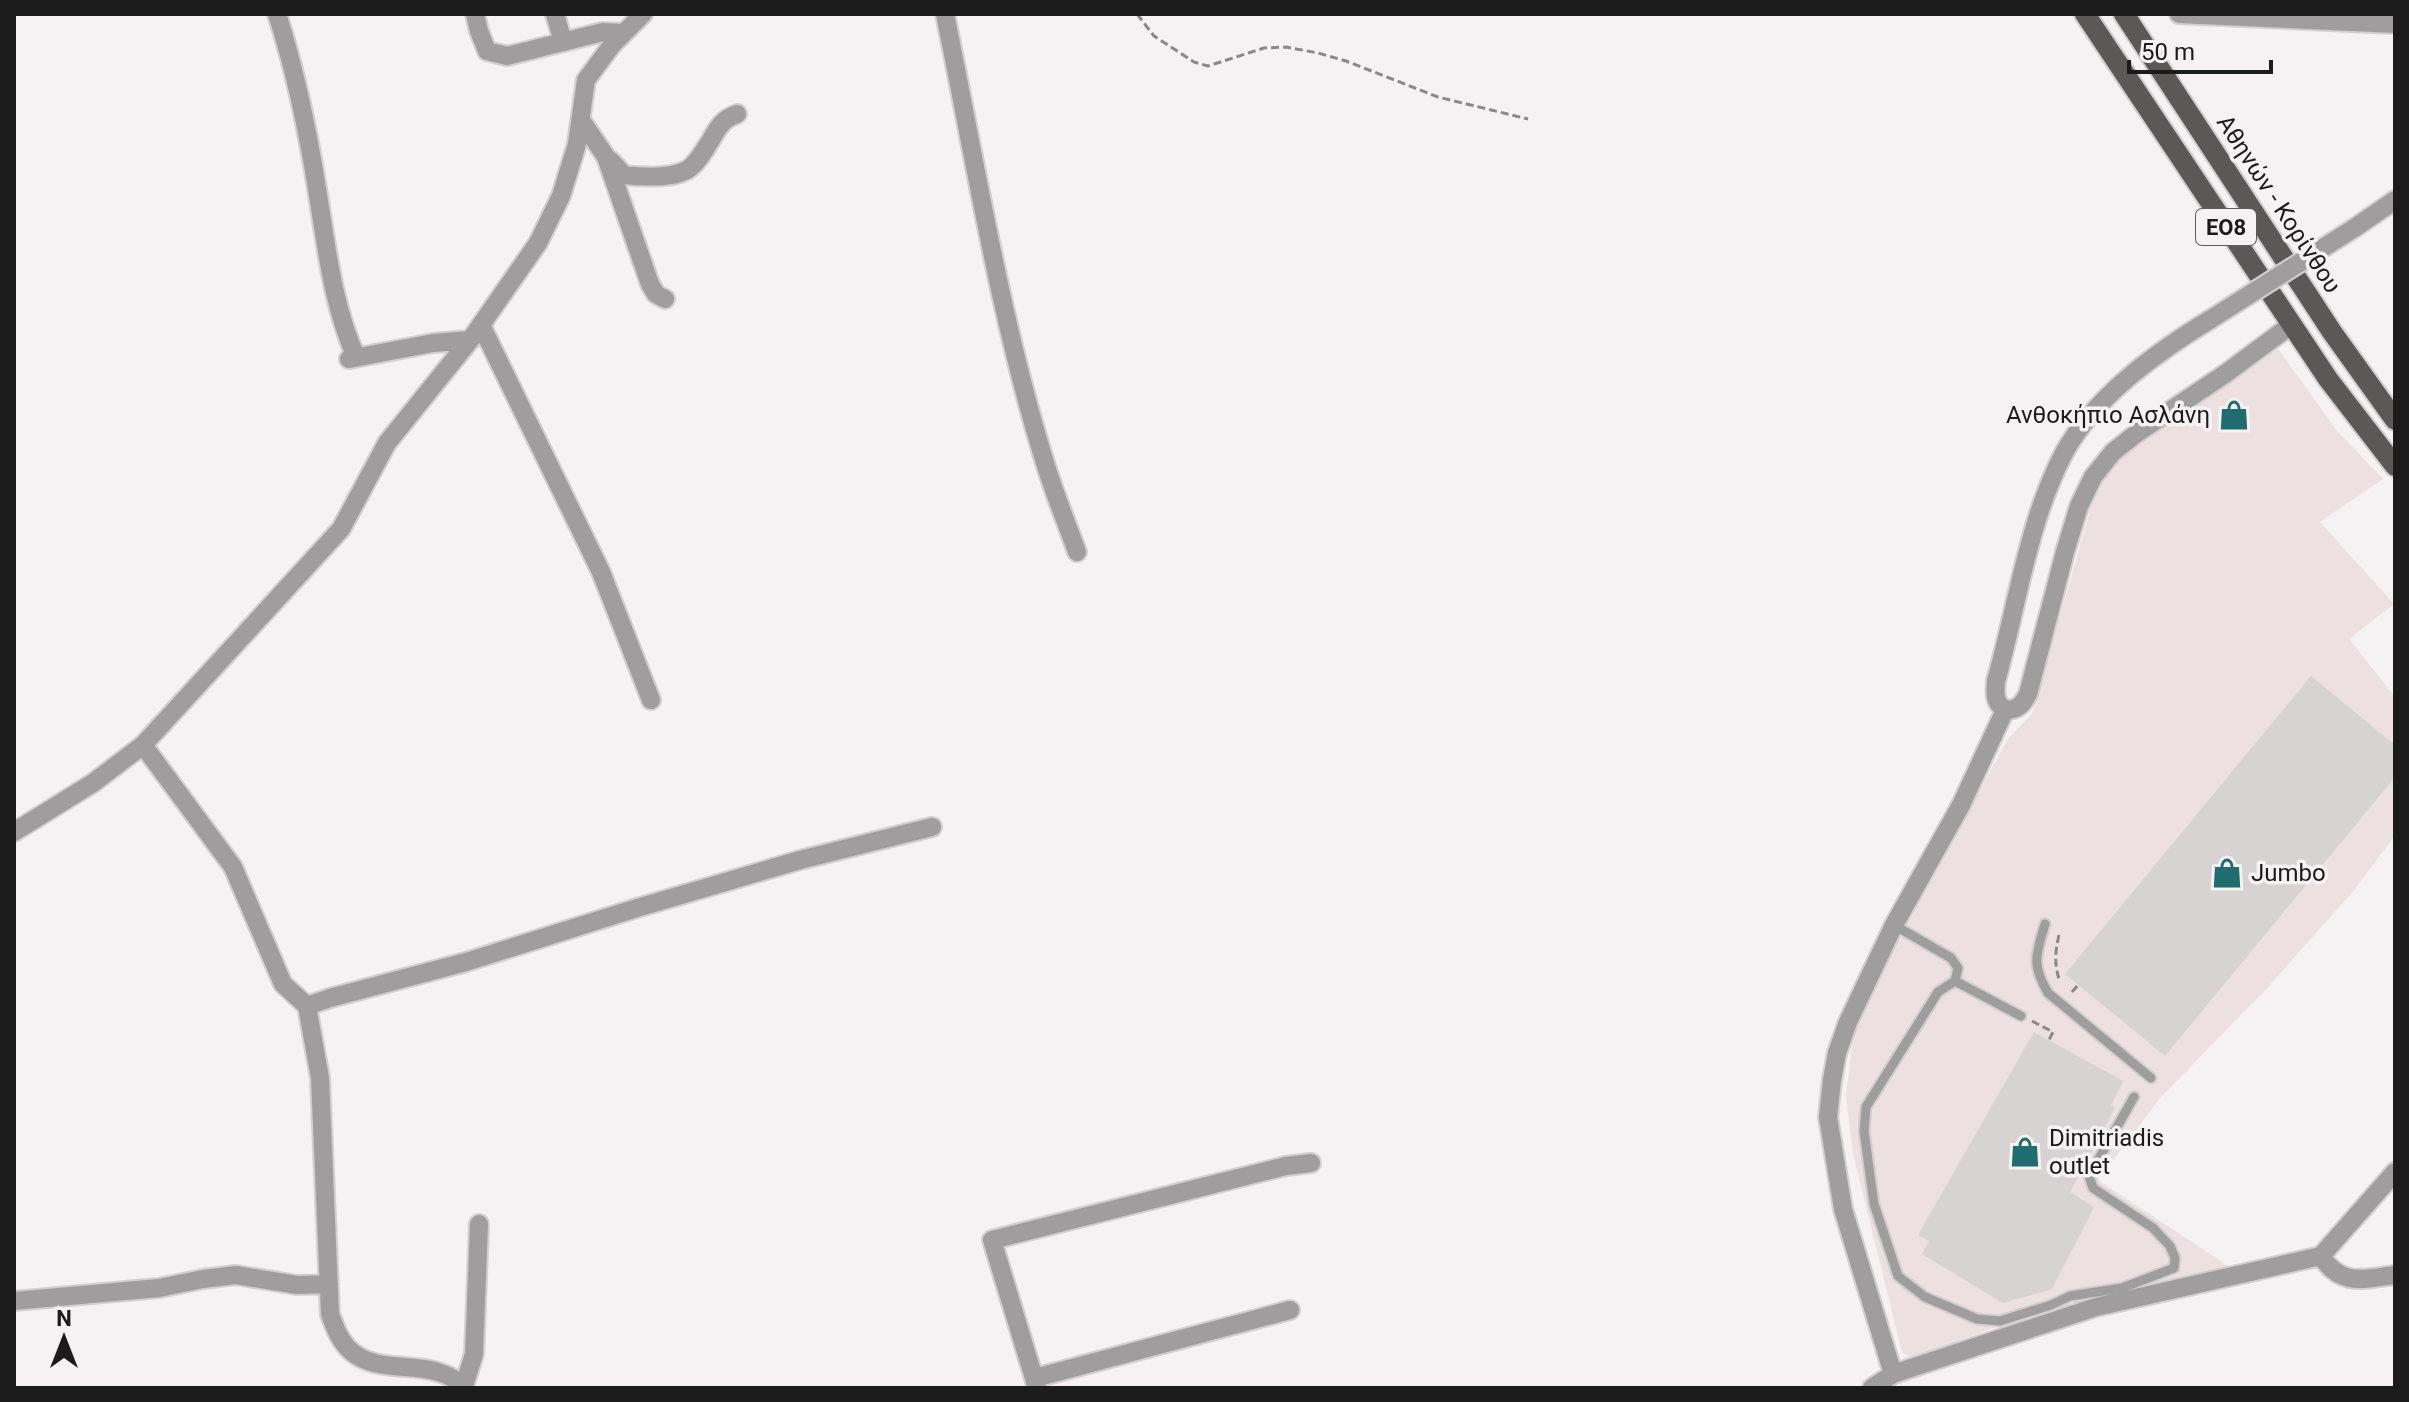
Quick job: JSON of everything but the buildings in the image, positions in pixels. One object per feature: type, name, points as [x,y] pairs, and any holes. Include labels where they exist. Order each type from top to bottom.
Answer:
[{"type":"main road","name":"ΕΟ8","points":[[2085,14],[2328,379],[2395,466]]},
{"type":"main road","name":"Αθηνών - Κορίνθου","points":[[2124,14],[2332,332],[2395,420]]},
{"type":"street","points":[[277,14],[315,174],[336,303],[352,358],[475,332]]},
{"type":"street","points":[[475,14],[487,51],[507,56],[603,32],[623,33]]},
{"type":"street","points":[[555,14],[563,42]]},
{"type":"street","points":[[14,832],[93,783],[143,745],[341,529],[387,443],[475,332],[538,243],[561,196],[577,144],[586,80],[612,45],[643,14]]},
{"type":"street","points":[[945,14],[1014,345],[1046,467],[1077,552]]},
{"type":"street","points":[[2179,14],[2395,24]]},
{"type":"street","points":[[581,120],[606,157],[624,175],[643,177],[675,174],[689,169],[722,122],[737,114]]},
{"type":"street","points":[[606,157],[650,284],[656,294],[665,299]]},
{"type":"street","points":[[2291,325],[2137,433],[2113,452],[2093,477],[2079,506],[2065,552],[2028,694],[2023,705],[2014,710],[2005,710],[1998,705],[1996,681],[2034,533],[2050,483],[2066,450],[2088,420],[2145,364],[2175,341],[2395,200]]},
{"type":"street","points":[[475,332],[601,572],[651,700]]},
{"type":"street","points":[[1897,1381],[1843,1209],[1828,1117],[1832,1080],[1844,1033],[1894,925],[1961,805],[2005,710]]},
{"type":"street","points":[[143,745],[233,867],[283,984],[307,1006],[320,1078],[330,1314],[338,1335],[353,1353],[373,1362],[450,1375],[465,1387],[474,1354],[479,1224]]},
{"type":"street","points":[[307,1006],[466,962],[785,864],[932,827]]},
{"type":"street","points":[[1290,1310],[1036,1383],[992,1240],[1286,1166],[1311,1163]]},
{"type":"street","points":[[1872,1388],[2096,1307],[2321,1256],[2395,1172]]},
{"type":"street","points":[[2321,1256],[2329,1269],[2344,1279],[2395,1275]]},
{"type":"street","points":[[14,1301],[159,1288],[236,1275],[297,1285],[329,1284]]},
{"type":"lane","points":[[2045,924],[2037,951],[2037,975],[2048,993],[2151,1078]]},
{"type":"lane","points":[[1894,925],[1951,958],[1958,968],[1955,981],[1938,992],[1866,1107],[1864,1131],[1874,1204],[1898,1276],[1925,1297],[1977,1319],[2000,1321],[2070,1296],[2122,1288],[2174,1268],[2175,1258],[2170,1246],[2153,1228],[2093,1188],[2089,1176],[2134,1097]]},
{"type":"lane","points":[[1955,981],[2021,1016]]},
{"type":"path","points":[[1137,14],[1154,36],[1194,62],[1208,66],[1264,48],[1286,47],[1346,61],[1438,97],[1528,119]]},
{"type":"path","points":[[2059,935],[2055,954],[2060,983]]},
{"type":"path","points":[[2071,992],[2078,985]]},
{"type":"path","points":[[2021,1016],[2053,1032],[2049,1040]]},
{"type":"shaded area","points":[[2278,349],[2337,431],[2383,479],[2320,522],[2394,604],[2349,639],[2395,697],[2395,835],[2355,889],[2268,987],[2161,1097],[2098,1180],[2231,1268],[2095,1297],[2009,1322],[1912,1358],[1902,1352],[1853,1154],[1846,1097],[1852,1044],[1863,1009],[2008,739],[2032,714],[2092,504],[2106,471],[2125,453]]},
{"type":"place","name":"Ανθοκήπιο Ασλάνη","points":[[2234,415]]},
{"type":"place","name":"Jumbo","points":[[2227,873]]},
{"type":"place","name":"Dimitriadis outlet","points":[[2025,1152]]}]
